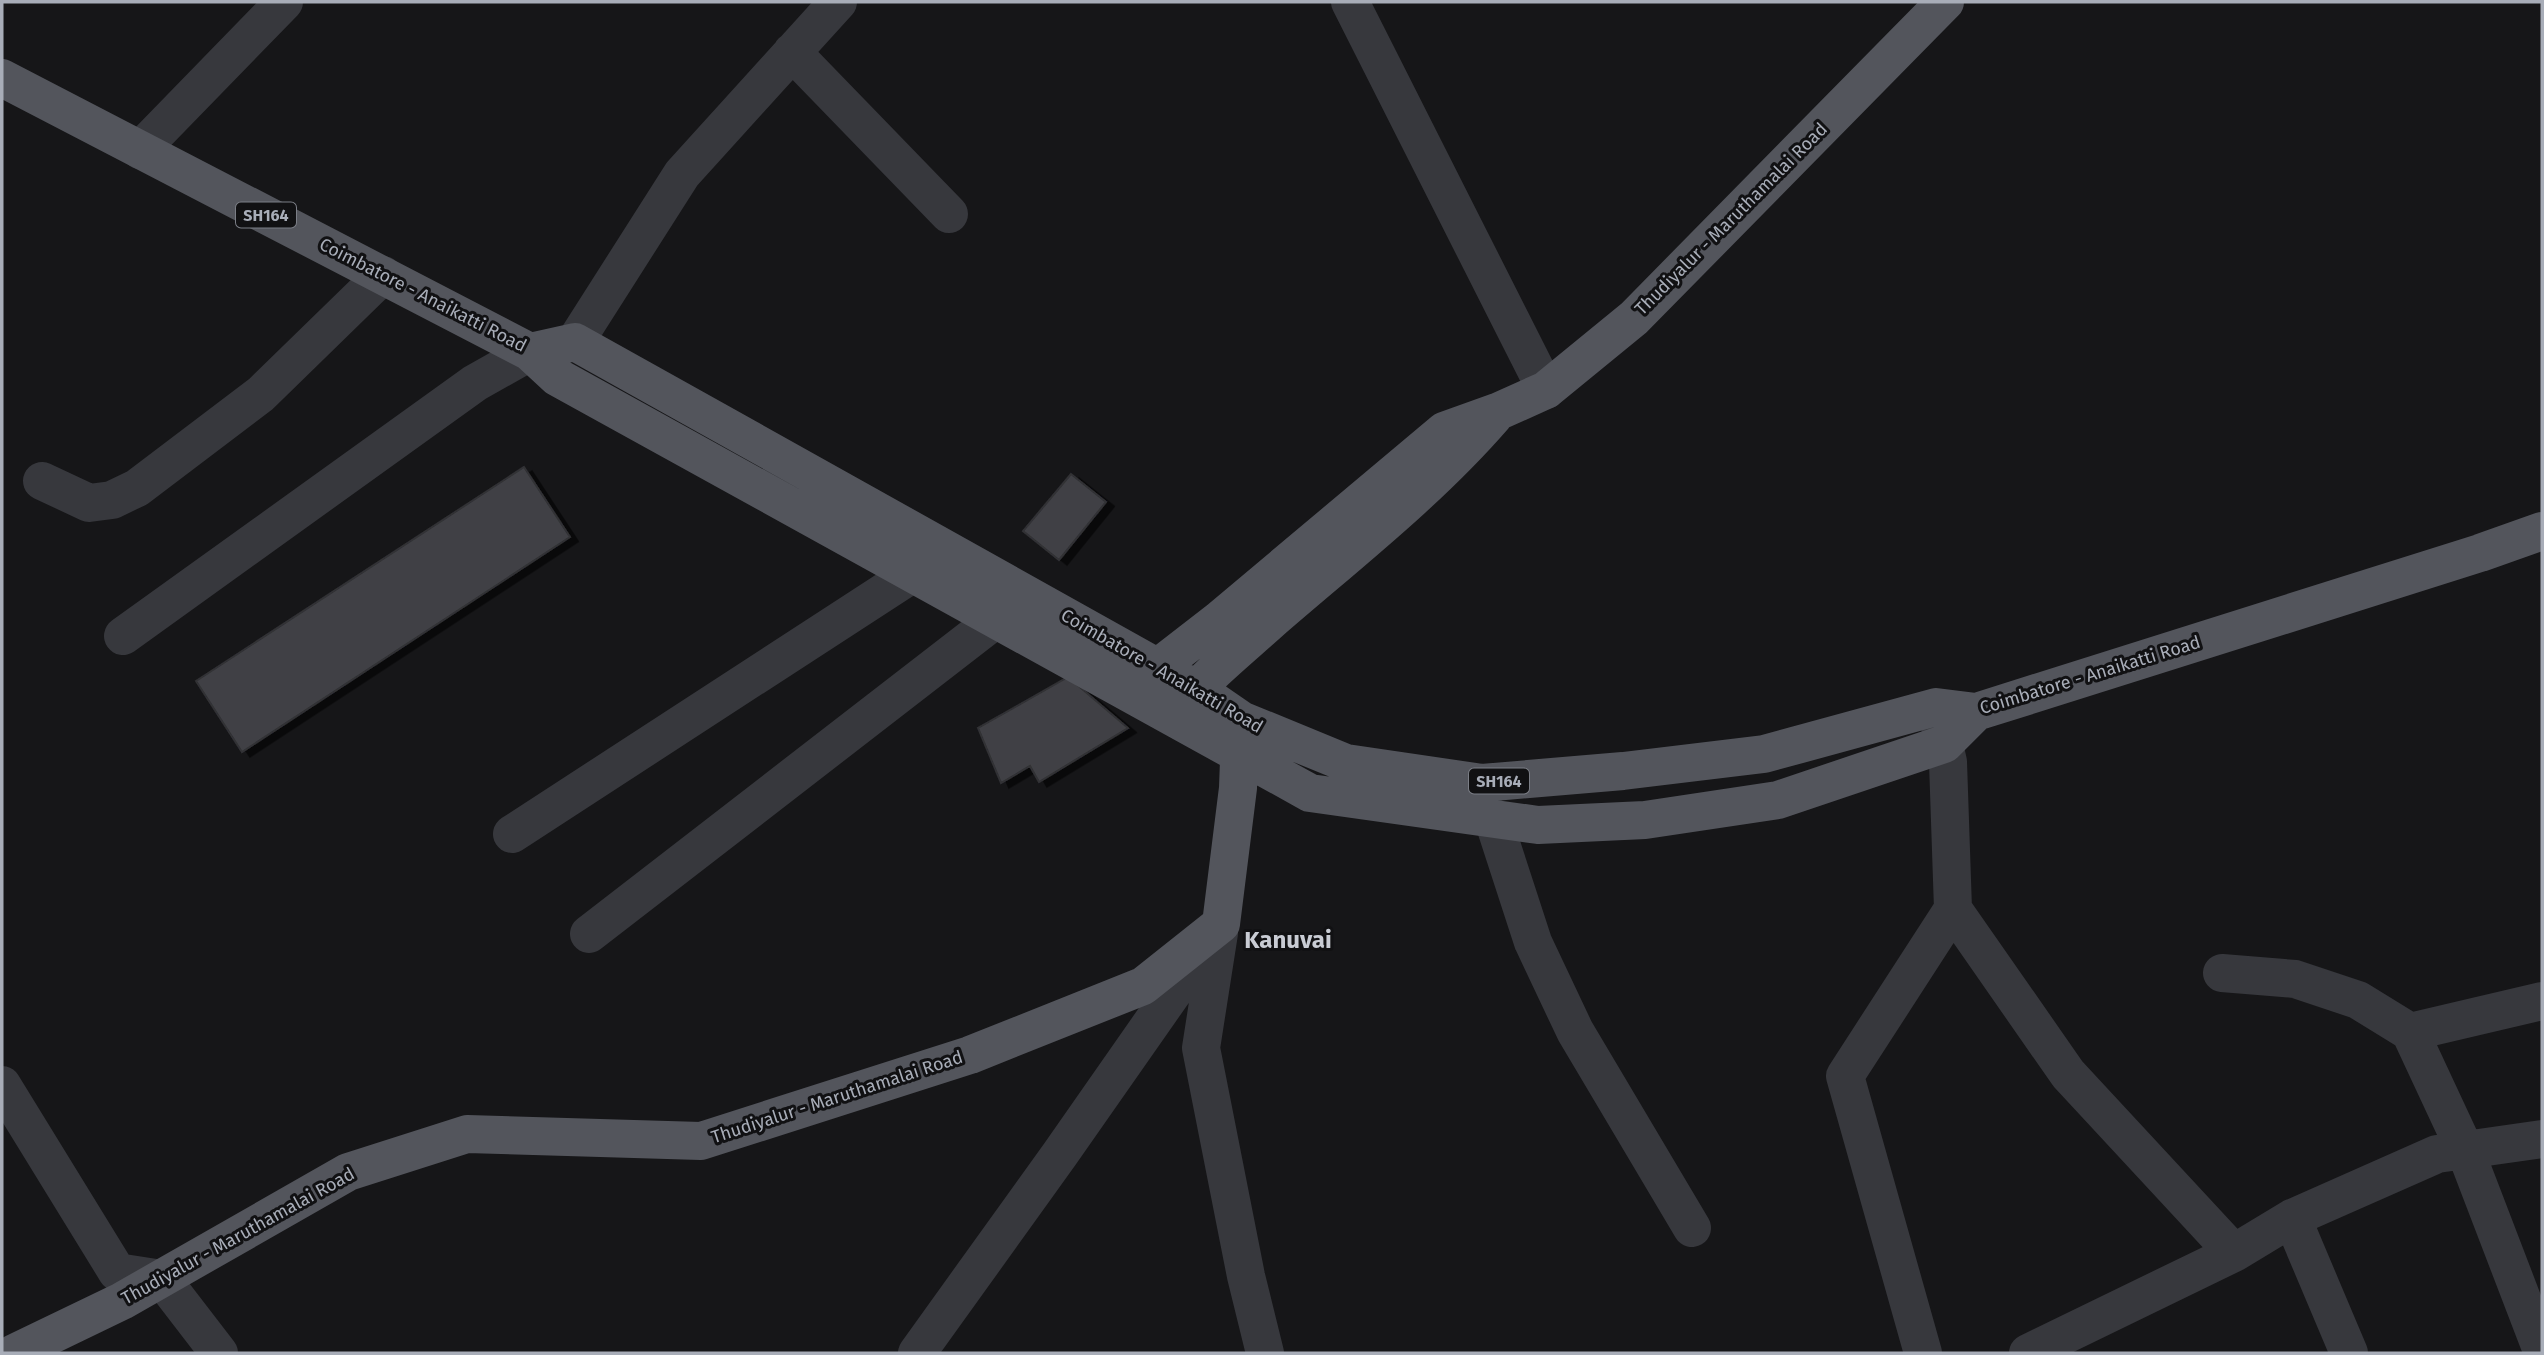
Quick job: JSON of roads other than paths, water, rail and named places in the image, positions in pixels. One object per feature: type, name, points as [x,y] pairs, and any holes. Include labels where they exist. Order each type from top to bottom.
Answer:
[{"type":"main road","name":"Thudiyalur - Maruthamalai Road","points":[[1126,692],[1219,620],[1444,431],[1497,412],[1545,390],[1634,318],[1945,2]]},
{"type":"main road","name":"Coimbatore - Anaikatti Road","points":[[2,78],[530,352],[575,342],[1157,667],[1184,703],[1240,737],[1346,764],[1482,783],[1623,771],[1764,754],[1936,707],[1976,712],[2542,531]]},
{"type":"main road","points":[[530,352],[557,377],[1126,692],[1184,703]]},
{"type":"main road","name":"Thudiyalur - Maruthamalai Road","points":[[1184,703],[1460,455],[1497,412]]},
{"type":"main road","points":[[1240,737],[1310,793],[1538,825],[1645,820],[1778,800],[1944,744],[1976,712]]},
{"type":"main road","points":[[1220,924],[1238,788],[1240,737]]},
{"type":"main road","points":[[1764,754],[1778,800]]},
{"type":"main road","name":"Thudiyalur - Maruthamalai Road","points":[[14,1353],[163,1279],[348,1172],[467,1134],[701,1141],[970,1055],[1143,986],[1220,924]]},
{"type":"street","points":[[140,150],[284,2]]},
{"type":"street","points":[[575,342],[682,174],[838,2]]},
{"type":"street","points":[[1350,2],[1545,390]]},
{"type":"street","points":[[792,52],[949,214]]},
{"type":"street","points":[[42,481],[89,503],[112,500],[137,488],[261,394],[383,275]]},
{"type":"street","points":[[123,636],[475,383],[530,352]]},
{"type":"street","points":[[512,834],[912,574]]},
{"type":"street","points":[[589,934],[995,620]]},
{"type":"street","points":[[1936,707],[1948,762],[1953,909],[2068,1074],[2234,1253]]},
{"type":"street","points":[[1493,819],[1532,942],[1575,1031],[1692,1228]]},
{"type":"street","points":[[1923,1353],[1845,1076],[1953,909]]},
{"type":"street","points":[[917,1353],[1052,1166],[1220,924]]},
{"type":"street","points":[[1220,924],[1201,1048],[1243,1262],[1265,1353]]},
{"type":"street","points":[[2222,973],[2295,979],[2358,1000],[2410,1032],[2465,1150],[2542,1351]]},
{"type":"street","points":[[2410,1032],[2542,1001]]},
{"type":"street","points":[[2,1085],[117,1272],[163,1279],[219,1353]]},
{"type":"street","points":[[2028,1353],[2234,1253],[2291,1219],[2437,1154],[2542,1139]]},
{"type":"street","points":[[2291,1219],[2349,1353]]},
{"type":"district","name":"Kanuvai","points":[[1288,940]]}]
